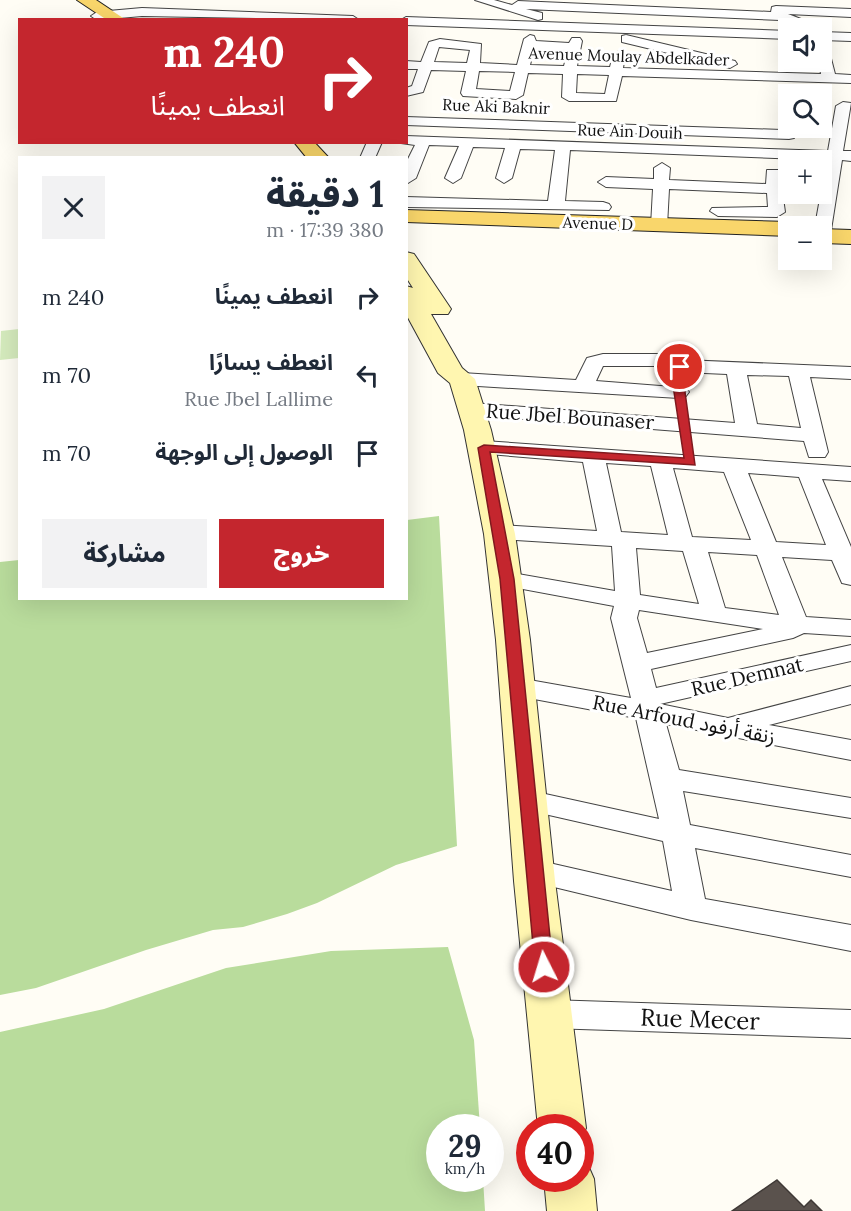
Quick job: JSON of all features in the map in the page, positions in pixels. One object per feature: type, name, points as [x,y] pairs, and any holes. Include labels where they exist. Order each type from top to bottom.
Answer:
[{"type":"main road","points":[[69,0],[107,17]]},
{"type":"main road","points":[[85,0],[107,17]]},
{"type":"main road","points":[[288,144],[300,156]]},
{"type":"main road","points":[[305,144],[317,156]]},
{"type":"main road","name":"Avenue D","points":[[408,216],[602,215],[658,225],[719,219],[778,221]]},
{"type":"main road","name":"Avenue D","points":[[408,223],[778,235]]},
{"type":"street","points":[[142,12],[147,0]]},
{"type":"street","points":[[154,0],[315,6]]},
{"type":"street","points":[[481,0],[774,76],[787,84]]},
{"type":"street","points":[[590,0],[656,11],[684,6],[700,13],[794,18]]},
{"type":"street","points":[[771,0],[823,6],[851,13]]},
{"type":"street","points":[[527,13],[537,10],[538,3]]},
{"type":"street","points":[[496,5],[563,3],[823,6]]},
{"type":"street","points":[[418,36],[484,38],[477,46],[468,92],[516,94],[526,41],[575,44],[591,37],[618,4]]},
{"type":"street","points":[[652,30],[656,11]]},
{"type":"street","points":[[107,17],[142,12],[208,17],[277,18]]},
{"type":"street","points":[[699,31],[700,13]]},
{"type":"street","points":[[750,15],[751,33]]},
{"type":"street","points":[[408,21],[778,34]]},
{"type":"street","points":[[832,36],[851,37]]},
{"type":"street","points":[[567,111],[611,98],[621,46],[631,40]]},
{"type":"street","points":[[408,92],[418,90],[433,45],[440,43],[477,46]]},
{"type":"street","points":[[575,44],[567,96],[614,112]]},
{"type":"street","points":[[651,73],[652,46]]},
{"type":"street","name":"Avenue Moulay Abdelkader","points":[[408,65],[851,79]]},
{"type":"street","points":[[805,72],[806,77]]},
{"type":"street","points":[[828,72],[829,78]]},
{"type":"street","points":[[408,181],[437,122],[440,105]]},
{"type":"street","points":[[592,105],[593,147]]},
{"type":"street","points":[[463,106],[521,109]]},
{"type":"street","points":[[824,216],[833,155],[844,106]]},
{"type":"street","name":"Rue Aki Baknir","points":[[408,121],[764,134],[778,132]]},
{"type":"street","name":"Rue Ain Douih","points":[[408,140],[593,147],[608,165],[663,150],[718,170],[778,153]]},
{"type":"street","points":[[453,178],[468,142]]},
{"type":"street","points":[[504,178],[514,144]]},
{"type":"street","points":[[556,199],[563,146]]},
{"type":"street","points":[[658,225],[663,150]]},
{"type":"street","points":[[778,153],[774,189],[782,216]]},
{"type":"street","name":"Rue Ain Douih","points":[[833,155],[851,156]]},
{"type":"street","points":[[408,183],[556,199],[602,215],[608,165],[661,184],[718,170],[774,189]]},
{"type":"street","points":[[718,170],[719,219]]},
{"type":"street","points":[[408,202],[556,199]]},
{"type":"street","points":[[408,262],[458,342],[469,371],[467,394]]},
{"type":"street","points":[[408,296],[438,345],[451,373],[467,394],[484,448],[507,579],[527,800],[560,1114]]},
{"type":"street","points":[[584,386],[594,362],[603,360],[661,360],[682,366],[851,373]]},
{"type":"street","points":[[682,366],[679,392],[690,462]]},
{"type":"street","points":[[736,367],[747,430]]},
{"type":"street","points":[[798,370],[812,435],[815,472],[845,553],[851,578]]},
{"type":"street","points":[[467,394],[584,386],[679,392]]},
{"type":"street","name":"Rue Jbel Bounaser","points":[[467,394],[685,424],[812,435]]},
{"type":"street","points":[[484,448],[851,474]]},
{"type":"street","points":[[593,455],[617,538],[628,601],[624,618],[666,778],[691,908]]},
{"type":"street","points":[[660,460],[714,613]]},
{"type":"street","points":[[733,465],[764,548],[804,625]]},
{"type":"street","points":[[499,532],[845,553]]},
{"type":"street","points":[[507,579],[628,601],[804,625],[850,635]]},
{"type":"street","points":[[635,663],[804,625]]},
{"type":"street","name":"Rue Demnat","points":[[647,706],[850,635]]},
{"type":"street","name":"Rue Arfoud زنقة أرفود","points":[[518,687],[647,706],[726,728],[851,750]]},
{"type":"street","points":[[726,728],[851,695]]},
{"type":"street","points":[[666,778],[851,808]]},
{"type":"street","points":[[527,800],[678,834],[851,866]]},
{"type":"street","points":[[536,872],[691,908],[851,938]]},
{"type":"street","name":"Rue Mecer","points":[[549,1014],[851,1024]]},
{"type":"street","points":[[570,1192],[572,1211]]},
{"type":"green space","points":[[18,329],[18,358],[0,360],[1,331]]},
{"type":"green space","points":[[439,516],[457,846],[396,865],[317,903],[287,914],[243,927],[213,930],[146,950],[36,988],[0,995],[0,562],[18,560],[18,600],[408,600],[408,520]]},
{"type":"green space","points":[[448,947],[474,1040],[479,1114],[426,1114],[426,1192],[484,1192],[485,1211],[0,1211],[0,1032],[104,1009],[226,968],[331,951]]},
{"type":"building","points":[[777,1180],[804,1207],[811,1200],[822,1211],[732,1211]]},
{"type":"route","points":[[544,967],[507,579],[484,448],[690,462],[679,392],[680,367]]}]
